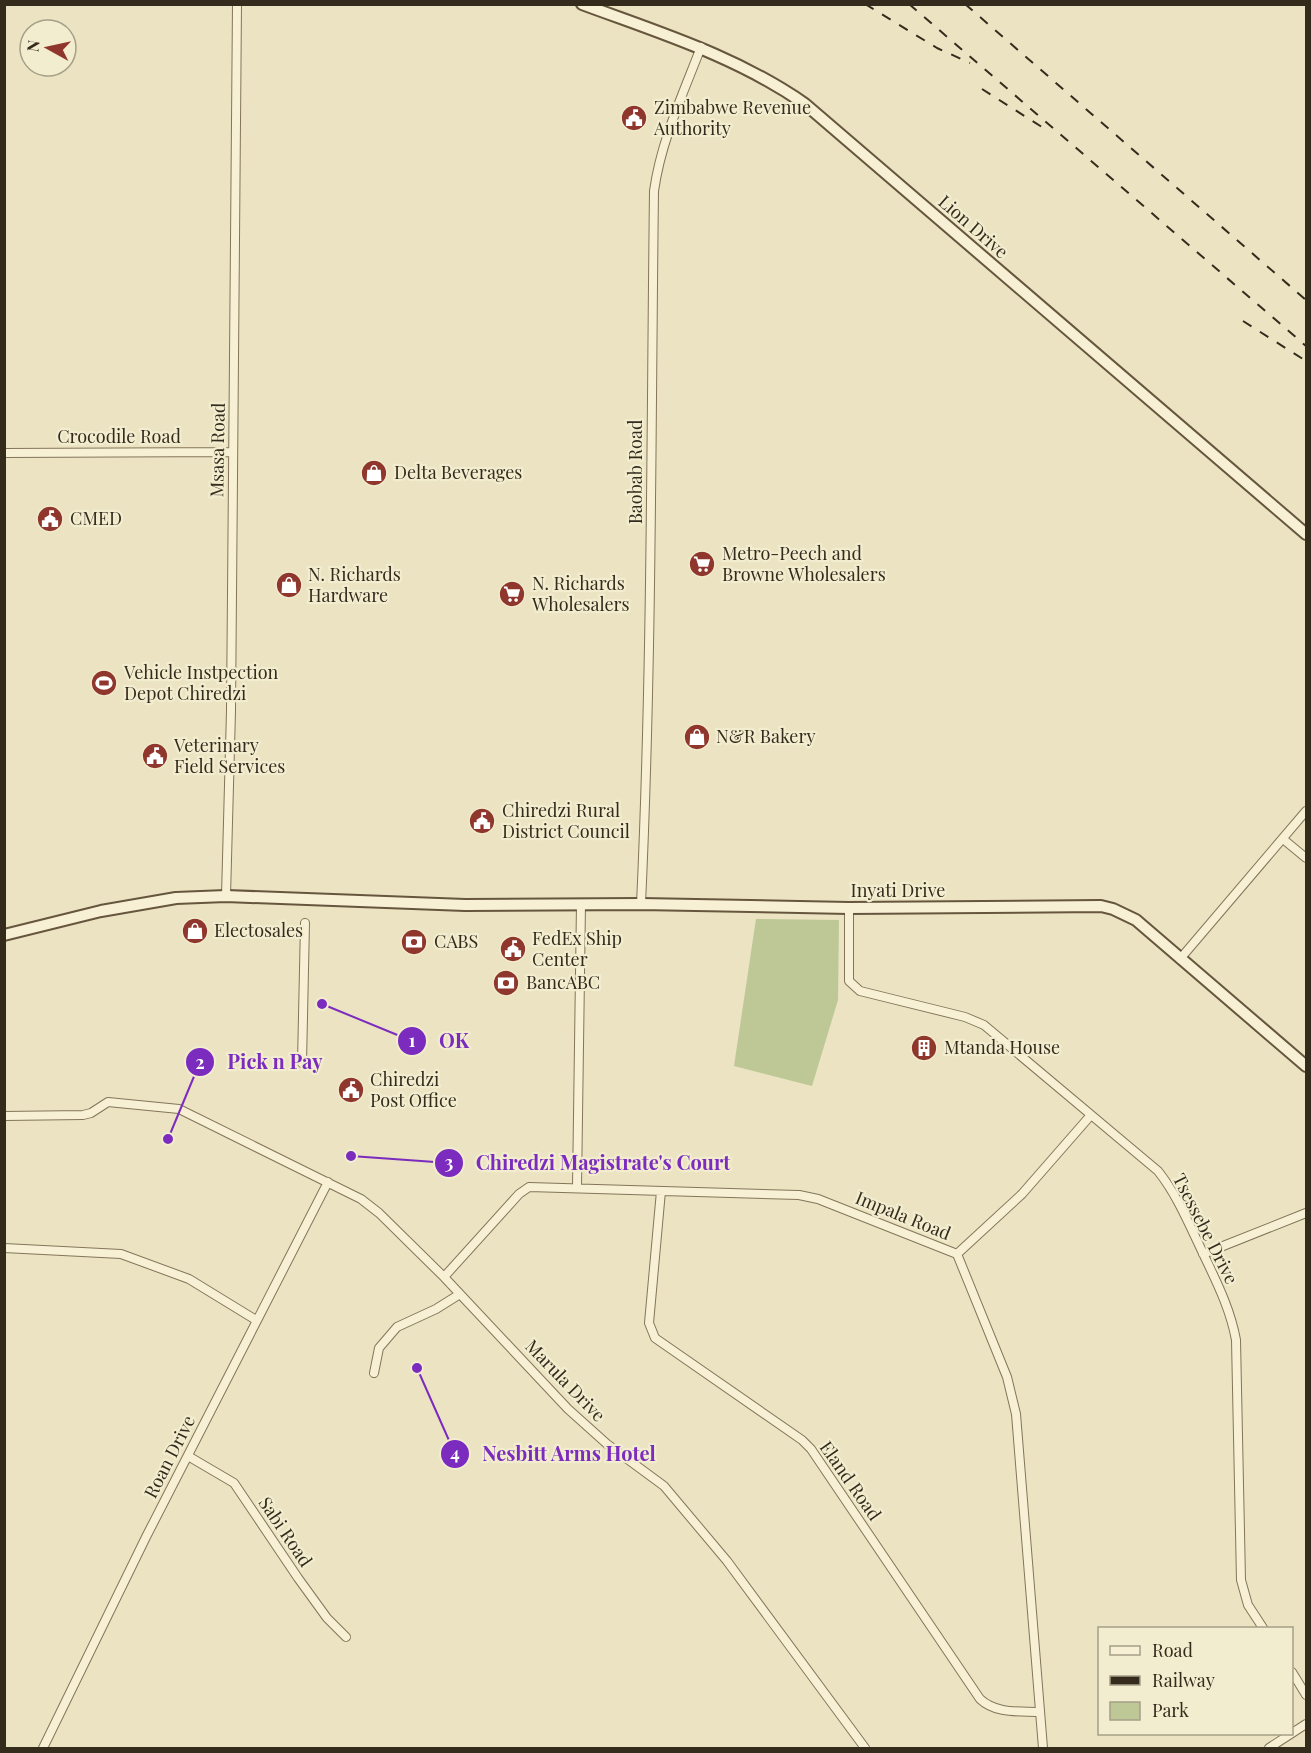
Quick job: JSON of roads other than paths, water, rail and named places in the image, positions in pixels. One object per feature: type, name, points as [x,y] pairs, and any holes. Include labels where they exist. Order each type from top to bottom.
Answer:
[{"type":"street","name":"Msasa Road","points":[[226,896],[231,722],[237,4]]},
{"type":"street","name":"Lion Drive","points":[[582,4],[701,47],[760,75],[805,104],[1306,534]]},
{"type":"street","name":"Baobab Road","points":[[641,904],[650,631],[654,191],[666,138],[701,47]]},
{"type":"street","name":"Crocodile Road","points":[[4,453],[233,452]]},
{"type":"street","points":[[1180,959],[1306,811]]},
{"type":"street","points":[[1283,839],[1306,858]]},
{"type":"street","name":"Inyati Drive","points":[[4,935],[101,911],[176,898],[226,896],[348,902],[849,908],[1101,906],[1136,920],[1306,1066]]},
{"type":"street","points":[[577,1187],[581,904]]},
{"type":"street","name":"Tsessebe Drive","points":[[849,908],[849,981],[860,991],[965,1017],[984,1025],[1158,1172],[1172,1189],[1227,1305],[1236,1340],[1242,1580],[1248,1605],[1262,1627]]},
{"type":"street","points":[[302,1063],[305,923]]},
{"type":"street","name":"Marula Drive","points":[[4,1116],[83,1115],[91,1113],[108,1102],[179,1109],[361,1199],[379,1213],[444,1277],[568,1409],[607,1444],[664,1486],[727,1561],[865,1749]]},
{"type":"street","points":[[957,1254],[1022,1194],[1091,1115]]},
{"type":"street","name":"Roan Drive","points":[[45,1748],[256,1320],[328,1182]]},
{"type":"street","name":"Impala Road","points":[[444,1277],[529,1186],[799,1195],[818,1199],[957,1254],[1007,1377],[1016,1414],[1043,1749]]},
{"type":"street","name":"Eland Road","points":[[661,1191],[649,1323],[655,1338],[807,1444],[980,1699],[987,1706],[1001,1711],[1039,1712]]},
{"type":"street","points":[[1203,1254],[1306,1213]]},
{"type":"street","points":[[4,1248],[121,1254],[189,1280],[256,1320]]},
{"type":"street","points":[[374,1373],[379,1348],[397,1327],[436,1309],[460,1294]]},
{"type":"street","name":"Sabi Road","points":[[188,1456],[234,1483],[316,1604],[346,1637]]},
{"type":"street","points":[[1293,1674],[1306,1695]]},
{"type":"street","points":[[1293,1733],[1306,1724]]},
{"type":"street","points":[[1269,1749],[1290,1735]]},
{"type":"railway","points":[[865,4],[937,48],[970,63]]},
{"type":"railway","points":[[909,4],[1306,346]]},
{"type":"railway","points":[[965,4],[1306,300]]},
{"type":"railway","points":[[982,89],[1045,129]]},
{"type":"railway","points":[[1243,321],[1306,361]]},
{"type":"place","name":"Zimbabwe Revenue Authority","points":[[634,118]]},
{"type":"place","name":"Delta Beverages","points":[[374,473]]},
{"type":"place","name":"CMED","points":[[50,519]]},
{"type":"place","name":"Metro-Peech and Browne Wholesalers","points":[[702,564]]},
{"type":"place","name":"N. Richards Hardware","points":[[289,585]]},
{"type":"place","name":"N. Richards Wholesalers","points":[[512,594]]},
{"type":"place","name":"Vehicle Instpection Depot Chiredzi","points":[[104,683]]},
{"type":"place","name":"N&R Bakery","points":[[697,737]]},
{"type":"place","name":"Veterinary Field Services","points":[[155,756]]},
{"type":"place","name":"Chiredzi Rural District Council","points":[[482,821]]},
{"type":"place","name":"Electosales","points":[[195,931]]},
{"type":"place","name":"CABS","points":[[414,942]]},
{"type":"place","name":"FedEx Ship Center","points":[[513,949]]},
{"type":"place","name":"BancABC","points":[[506,983]]},
{"type":"place","name":"OK","points":[[322,1004]]},
{"type":"place","name":"Mtanda House","points":[[924,1048]]},
{"type":"place","name":"Chiredzi Post Office","points":[[351,1090]]},
{"type":"place","name":"Pick n Pay","points":[[168,1139]]},
{"type":"place","name":"Chiredzi Magistrate's Court","points":[[351,1156]]},
{"type":"place","name":"Nesbitt Arms Hotel","points":[[417,1368]]}]
